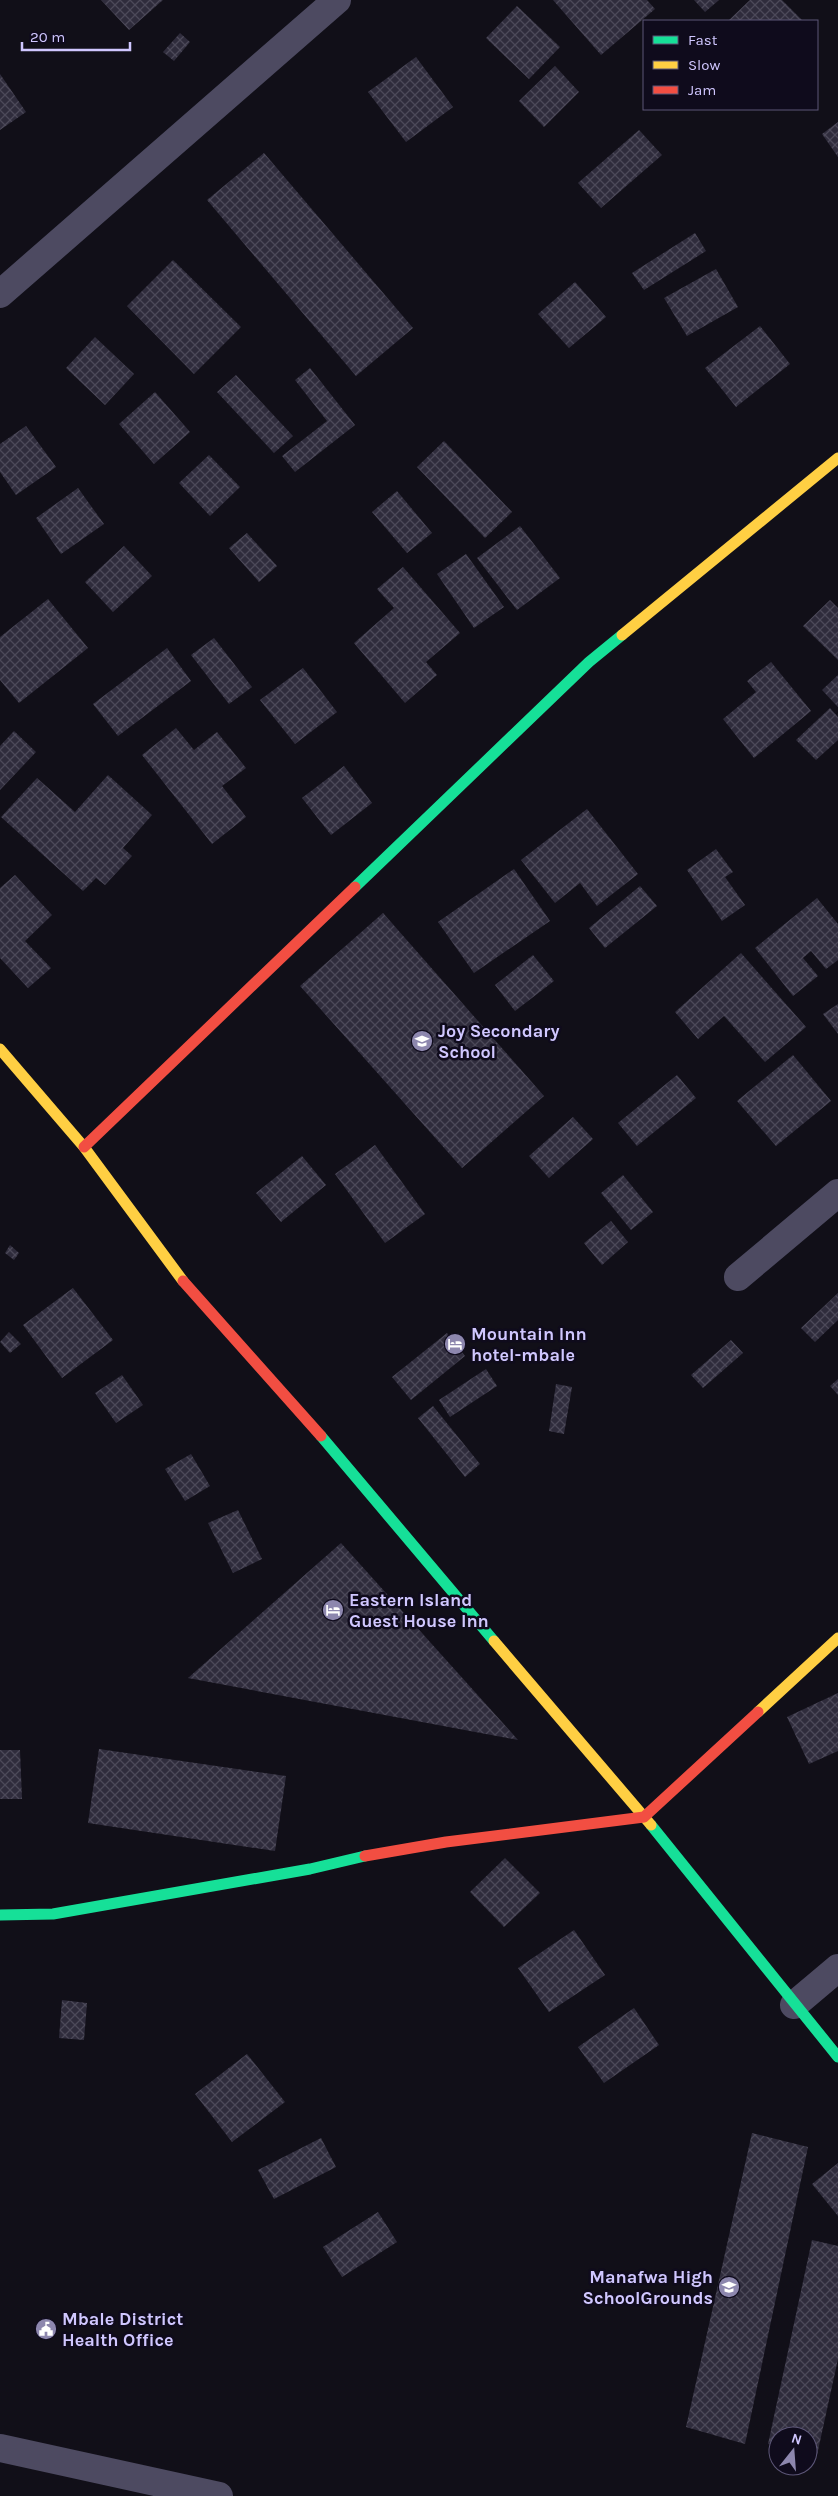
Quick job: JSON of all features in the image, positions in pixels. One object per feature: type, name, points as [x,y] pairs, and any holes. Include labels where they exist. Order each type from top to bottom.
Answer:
[{"type":"street","points":[[0,294],[337,0]]},
{"type":"street","points":[[84,1148],[589,662],[838,458]]},
{"type":"street","points":[[0,1050],[84,1148],[194,1296],[302,1414],[644,1817],[794,2005],[838,2057]]},
{"type":"street","points":[[738,1277],[838,1193]]},
{"type":"street","points":[[0,1915],[63,1913],[310,1869],[380,1853],[644,1817],[838,1638]]},
{"type":"street","points":[[794,2005],[838,1968]]},
{"type":"street","points":[[0,2448],[219,2496]]},
{"type":"building","points":[[101,0],[163,0],[129,30]]},
{"type":"building","points":[[553,0],[647,0],[655,9],[601,55]]},
{"type":"building","points":[[694,0],[719,0],[705,12]]},
{"type":"building","points":[[750,0],[782,0],[802,20],[729,20]]},
{"type":"building","points":[[517,6],[560,47],[529,79],[486,38]]},
{"type":"building","points":[[180,33],[190,42],[174,61],[163,52]]},
{"type":"building","points":[[416,57],[453,107],[406,142],[368,92]]},
{"type":"building","points":[[555,66],[579,92],[544,127],[519,101]]},
{"type":"building","points":[[0,74],[26,112],[0,130]]},
{"type":"building","points":[[838,122],[838,157],[822,134]]},
{"type":"building","points":[[639,130],[662,155],[601,208],[578,183]]},
{"type":"building","points":[[264,153],[413,328],[356,376],[207,200]]},
{"type":"building","points":[[695,233],[706,251],[644,290],[632,273]]},
{"type":"building","points":[[173,260],[241,327],[194,374],[127,306]]},
{"type":"building","points":[[716,269],[738,307],[687,336],[664,298]]},
{"type":"building","points":[[575,282],[606,317],[569,348],[538,314]]},
{"type":"building","points":[[760,326],[790,364],[736,407],[705,368]]},
{"type":"building","points":[[95,337],[134,374],[105,405],[66,368]]},
{"type":"building","points":[[310,368],[355,425],[295,472],[282,456],[327,421],[295,380]]},
{"type":"building","points":[[236,375],[293,436],[274,453],[217,392]]},
{"type":"building","points":[[155,392],[190,432],[154,464],[119,424]]},
{"type":"building","points":[[26,426],[56,467],[16,495],[0,472],[0,444]]},
{"type":"building","points":[[444,441],[512,512],[485,538],[417,467]]},
{"type":"building","points":[[209,455],[240,487],[210,516],[179,483]]},
{"type":"building","points":[[78,488],[104,524],[61,554],[36,518]]},
{"type":"building","points":[[397,491],[432,533],[407,553],[372,512]]},
{"type":"building","points":[[520,526],[560,578],[517,610],[477,558]]},
{"type":"building","points":[[247,533],[277,566],[259,582],[229,548]]},
{"type":"building","points":[[124,546],[152,576],[113,612],[85,582]]},
{"type":"building","points":[[466,554],[504,607],[474,628],[437,574]]},
{"type":"building","points":[[403,567],[460,633],[426,662],[437,675],[405,703],[354,643],[394,608],[377,589]]},
{"type":"building","points":[[48,599],[88,648],[19,703],[0,680],[0,637]]},
{"type":"building","points":[[830,600],[838,608],[838,660],[803,626]]},
{"type":"building","points":[[214,638],[252,687],[229,704],[191,655]]},
{"type":"building","points":[[167,648],[191,681],[118,736],[93,704]]},
{"type":"building","points":[[771,662],[811,711],[754,758],[723,719],[756,692],[747,681]]},
{"type":"building","points":[[303,668],[337,712],[295,744],[260,700]]},
{"type":"building","points":[[838,675],[838,707],[822,690]]},
{"type":"building","points":[[830,708],[838,717],[838,740],[816,760],[796,740]]},
{"type":"building","points":[[176,728],[194,750],[217,732],[246,768],[222,786],[246,817],[212,844],[142,755]]},
{"type":"building","points":[[14,731],[36,752],[0,790],[0,746]]},
{"type":"building","points":[[344,766],[372,803],[331,835],[302,798]]},
{"type":"building","points":[[108,775],[152,815],[123,848],[132,856],[105,885],[96,878],[83,891],[1,817],[37,778],[75,812]]},
{"type":"building","points":[[587,809],[638,874],[597,906],[580,883],[555,903],[521,860]]},
{"type":"building","points":[[716,849],[733,872],[725,877],[745,905],[722,921],[687,870]]},
{"type":"building","points":[[514,869],[550,921],[474,973],[438,922]]},
{"type":"building","points":[[15,875],[52,915],[25,941],[51,968],[28,988],[0,958],[0,888]]},
{"type":"building","points":[[640,886],[657,906],[605,948],[589,928]]},
{"type":"building","points":[[817,898],[838,924],[838,960],[826,969],[811,951],[803,958],[818,976],[793,996],[755,948]]},
{"type":"building","name":"Joy Secondary School","points":[[383,913],[544,1096],[462,1168],[300,986]]},
{"type":"building","points":[[741,953],[806,1027],[765,1062],[724,1016],[698,1039],[675,1012]]},
{"type":"building","points":[[533,955],[554,981],[515,1011],[495,985]]},
{"type":"building","points":[[838,1004],[838,1034],[823,1014]]},
{"type":"building","points":[[793,1055],[831,1101],[776,1146],[737,1101]]},
{"type":"building","points":[[677,1075],[696,1098],[637,1146],[618,1123]]},
{"type":"building","points":[[573,1117],[593,1139],[549,1178],[529,1156]]},
{"type":"building","points":[[375,1145],[425,1214],[385,1243],[335,1174]]},
{"type":"building","points":[[302,1156],[326,1185],[281,1222],[256,1193]]},
{"type":"building","points":[[623,1175],[653,1212],[631,1230],[601,1193]]},
{"type":"building","points":[[611,1221],[628,1242],[602,1265],[584,1243]]},
{"type":"building","points":[[10,1245],[19,1253],[14,1260],[5,1253]]},
{"type":"building","points":[[73,1288],[113,1340],[62,1378],[23,1325]]},
{"type":"building","points":[[838,1293],[838,1320],[815,1342],[801,1328]]},
{"type":"building","points":[[9,1332],[21,1344],[10,1353],[0,1342]]},
{"type":"building","points":[[447,1333],[465,1356],[411,1400],[392,1377]]},
{"type":"building","points":[[731,1340],[743,1353],[703,1388],[691,1375]]},
{"type":"building","points":[[486,1369],[497,1386],[450,1417],[439,1400]]},
{"type":"building","points":[[122,1375],[143,1405],[116,1423],[95,1393]]},
{"type":"building","points":[[838,1379],[838,1395],[830,1386]]},
{"type":"building","points":[[556,1384],[572,1387],[564,1434],[549,1431]]},
{"type":"building","points":[[433,1406],[480,1464],[465,1477],[418,1418]]},
{"type":"building","points":[[191,1454],[210,1486],[185,1501],[165,1469]]},
{"type":"building","points":[[238,1510],[262,1559],[233,1573],[208,1523]]},
{"type":"building","name":"Eastern Island Guest House Inn","points":[[341,1543],[518,1740],[188,1678]]},
{"type":"building","points":[[838,1693],[838,1751],[809,1764],[787,1717]]},
{"type":"building","points":[[99,1749],[286,1776],[275,1851],[88,1823]]},
{"type":"building","points":[[0,1750],[20,1750],[22,1799],[0,1799]]},
{"type":"building","points":[[505,1858],[540,1893],[504,1927],[470,1892]]},
{"type":"building","points":[[574,1930],[605,1975],[549,2012],[518,1968]]},
{"type":"building","points":[[62,2000],[87,2003],[84,2040],[59,2038]]},
{"type":"building","points":[[634,2008],[659,2045],[604,2083],[578,2047]]},
{"type":"building","points":[[247,2054],[285,2102],[232,2142],[195,2094]]},
{"type":"building","points":[[752,2133],[808,2147],[745,2444],[686,2427]]},
{"type":"building","points":[[321,2138],[336,2167],[274,2199],[258,2170]]},
{"type":"building","points":[[838,2163],[838,2216],[812,2184]]},
{"type":"building","points":[[378,2212],[397,2242],[342,2277],[323,2247]]},
{"type":"building","points":[[812,2240],[838,2246],[838,2359],[818,2450],[818,2426],[772,2426]]},
{"type":"traffic: fast","points":[[355,887],[589,662],[622,635]]},
{"type":"traffic: fast","points":[[321,1436],[494,1641]]},
{"type":"traffic: fast","points":[[651,1825],[838,2057]]},
{"type":"traffic: fast","points":[[0,1915],[53,1914],[310,1869],[365,1856]]},
{"type":"traffic: slow","points":[[622,635],[838,458]]},
{"type":"traffic: slow","points":[[0,1049],[84,1147],[183,1281]]},
{"type":"traffic: slow","points":[[758,1712],[838,1638]]},
{"type":"traffic: slow","points":[[494,1641],[651,1825]]},
{"type":"traffic: jam","points":[[84,1147],[355,887]]},
{"type":"traffic: jam","points":[[183,1281],[321,1436]]},
{"type":"traffic: jam","points":[[365,1856],[446,1842],[644,1817],[758,1712]]},
{"type":"place","name":"Joy Secondary School","points":[[422,1041]]},
{"type":"place","name":"Mountain Inn hotel-mbale","points":[[455,1344]]},
{"type":"place","name":"Eastern Island Guest House Inn","points":[[333,1610]]},
{"type":"place","name":"Manafwa High SchoolGrounds","points":[[729,2287]]},
{"type":"place","name":"Mbale District Health Office","points":[[46,2329]]}]
